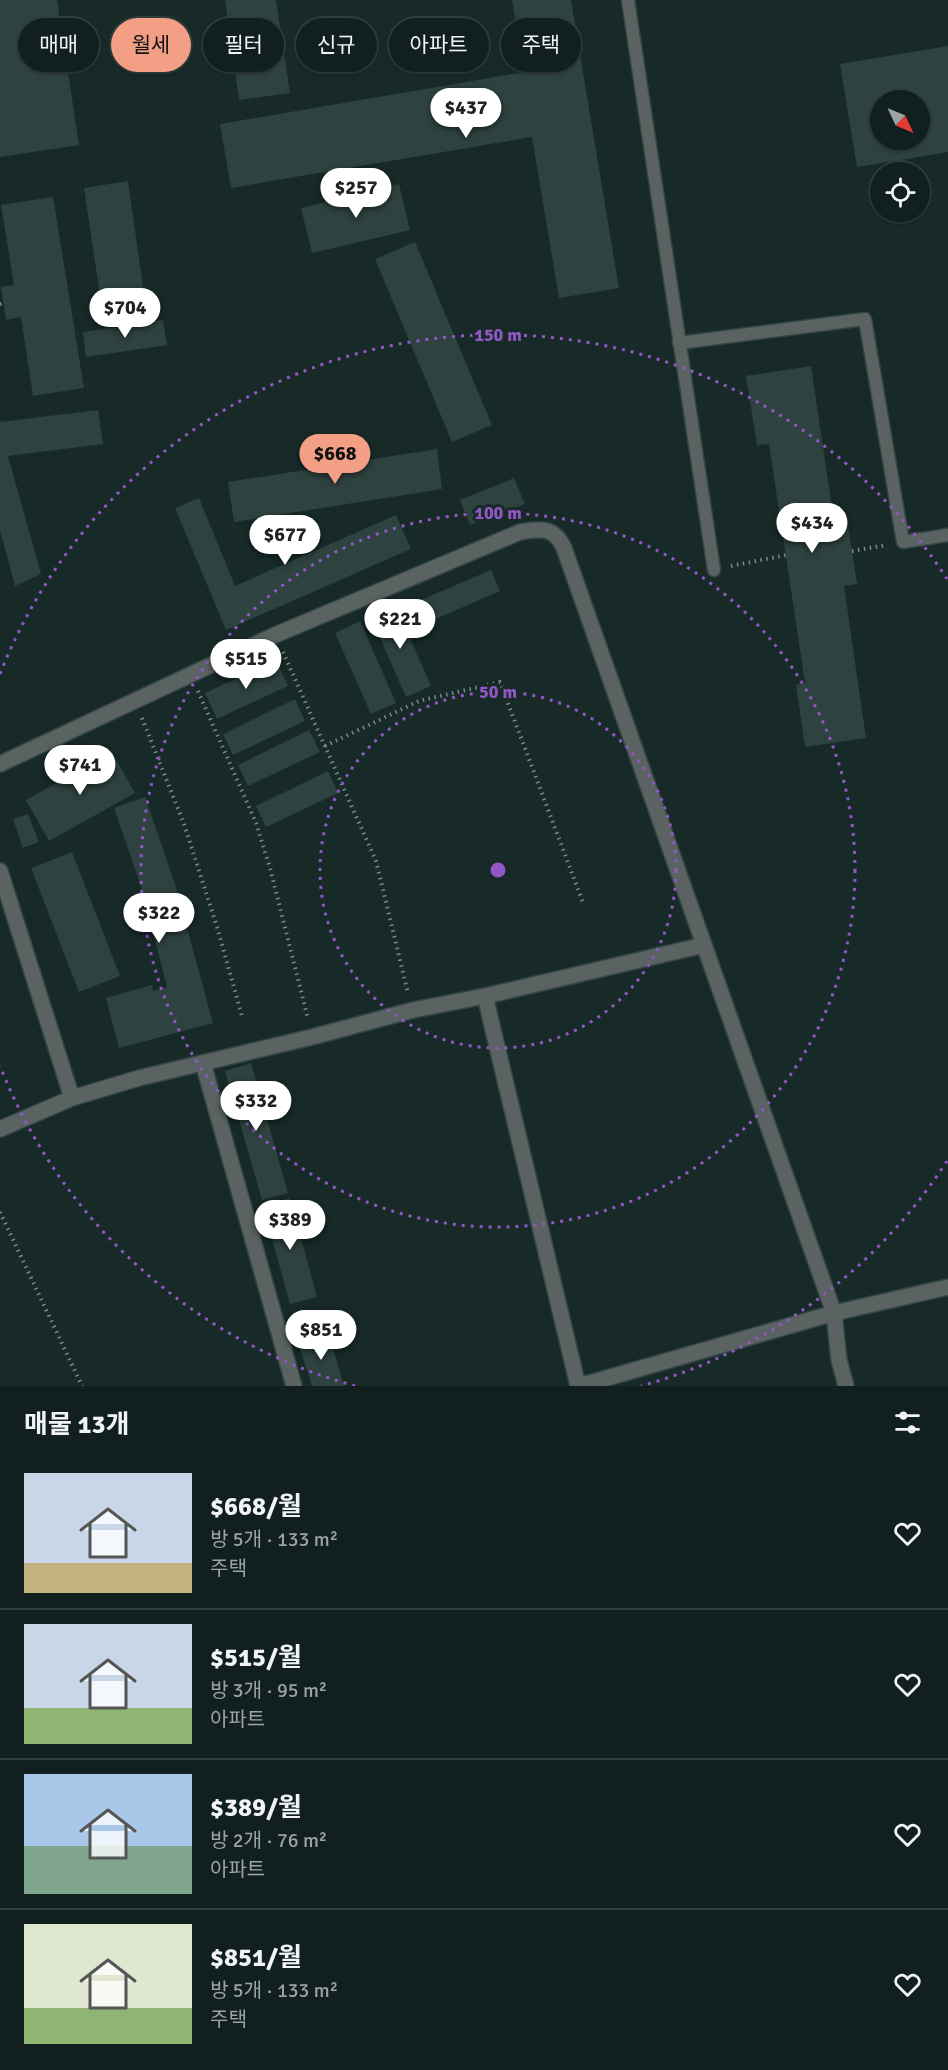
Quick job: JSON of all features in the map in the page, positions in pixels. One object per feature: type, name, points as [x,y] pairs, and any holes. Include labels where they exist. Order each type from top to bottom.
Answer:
[{"type":"street","points":[[0,764],[275,635],[520,532],[548,531],[558,536],[834,1313],[839,1360],[846,1386]]},
{"type":"street","points":[[0,871],[72,1098]]},
{"type":"street","points":[[0,1129],[72,1098],[139,1078],[312,1037],[413,1010],[485,996],[704,945]]},
{"type":"street","points":[[485,996],[578,1386],[834,1313],[948,1287]]},
{"type":"street","points":[[203,1063],[294,1386]]},
{"type":"lane","points":[[628,0],[714,570]]},
{"type":"lane","points":[[679,343],[865,319],[903,542],[948,535]]},
{"type":"path","points":[[852,551],[903,542]]},
{"type":"path","points":[[714,570],[786,555]]},
{"type":"path","points":[[275,635],[376,861],[413,1010]]},
{"type":"path","points":[[191,674],[256,823],[270,868],[312,1037]]},
{"type":"path","points":[[324,746],[419,702],[500,682],[584,905]]},
{"type":"path","points":[[135,701],[184,824],[217,927],[242,1016]]},
{"type":"path","points":[[0,1212],[82,1386]]},
{"type":"building","points":[[0,0],[57,0],[60,18],[18,18],[18,72],[68,72],[79,145],[0,157]]},
{"type":"building","points":[[225,0],[276,0],[279,18],[228,18]]},
{"type":"building","points":[[512,0],[571,0],[574,18],[515,18]]},
{"type":"building","points":[[948,46],[948,152],[887,162],[870,162],[870,165],[857,167],[840,64]]},
{"type":"building","points":[[284,53],[290,93],[239,100],[235,72],[284,72]]},
{"type":"building","points":[[581,60],[619,288],[559,298],[532,137],[231,188],[220,124],[524,72],[581,72]]},
{"type":"building","points":[[128,181],[147,315],[104,322],[84,188]]},
{"type":"building","points":[[399,184],[410,230],[312,253],[301,208]]},
{"type":"building","points":[[53,197],[84,388],[33,396],[21,317],[6,320],[1,287],[14,285],[1,205]]},
{"type":"building","points":[[415,242],[492,425],[452,442],[375,259]]},
{"type":"building","points":[[163,320],[167,345],[86,357],[83,332]]},
{"type":"building","points":[[811,366],[833,514],[846,512],[857,584],[844,586],[866,738],[805,747],[796,685],[805,683],[769,444],[757,445],[746,376]]},
{"type":"building","points":[[98,410],[103,444],[8,456],[41,574],[15,586],[0,530],[0,422]]},
{"type":"building","points":[[437,449],[442,489],[234,522],[228,482]]},
{"type":"building","points":[[514,478],[525,504],[470,525],[460,500]]},
{"type":"building","points":[[199,498],[235,586],[396,515],[411,549],[226,630],[175,508]]},
{"type":"building","points":[[491,570],[500,591],[431,621],[421,600]]},
{"type":"building","points":[[395,604],[431,686],[406,697],[370,615]]},
{"type":"building","points":[[360,621],[396,703],[371,714],[335,633]]},
{"type":"building","points":[[276,660],[288,686],[217,719],[205,693]]},
{"type":"building","points":[[295,699],[305,721],[233,755],[223,734]]},
{"type":"building","points":[[309,730],[320,752],[248,786],[238,765]]},
{"type":"building","points":[[112,752],[135,793],[49,841],[26,800]]},
{"type":"building","points":[[328,771],[338,793],[266,827],[256,806]]},
{"type":"building","points":[[145,797],[175,884],[213,1023],[119,1048],[106,998],[152,985],[153,991],[167,987],[143,892],[114,808]]},
{"type":"building","points":[[28,814],[39,842],[23,848],[13,819]]},
{"type":"building","points":[[72,852],[120,976],[79,992],[31,868]]},
{"type":"building","points":[[251,1063],[288,1193],[262,1200],[225,1071]]},
{"type":"building","points":[[290,1198],[317,1297],[290,1304],[263,1206]]},
{"type":"building","points":[[328,1332],[344,1386],[312,1386],[298,1342]]}]
